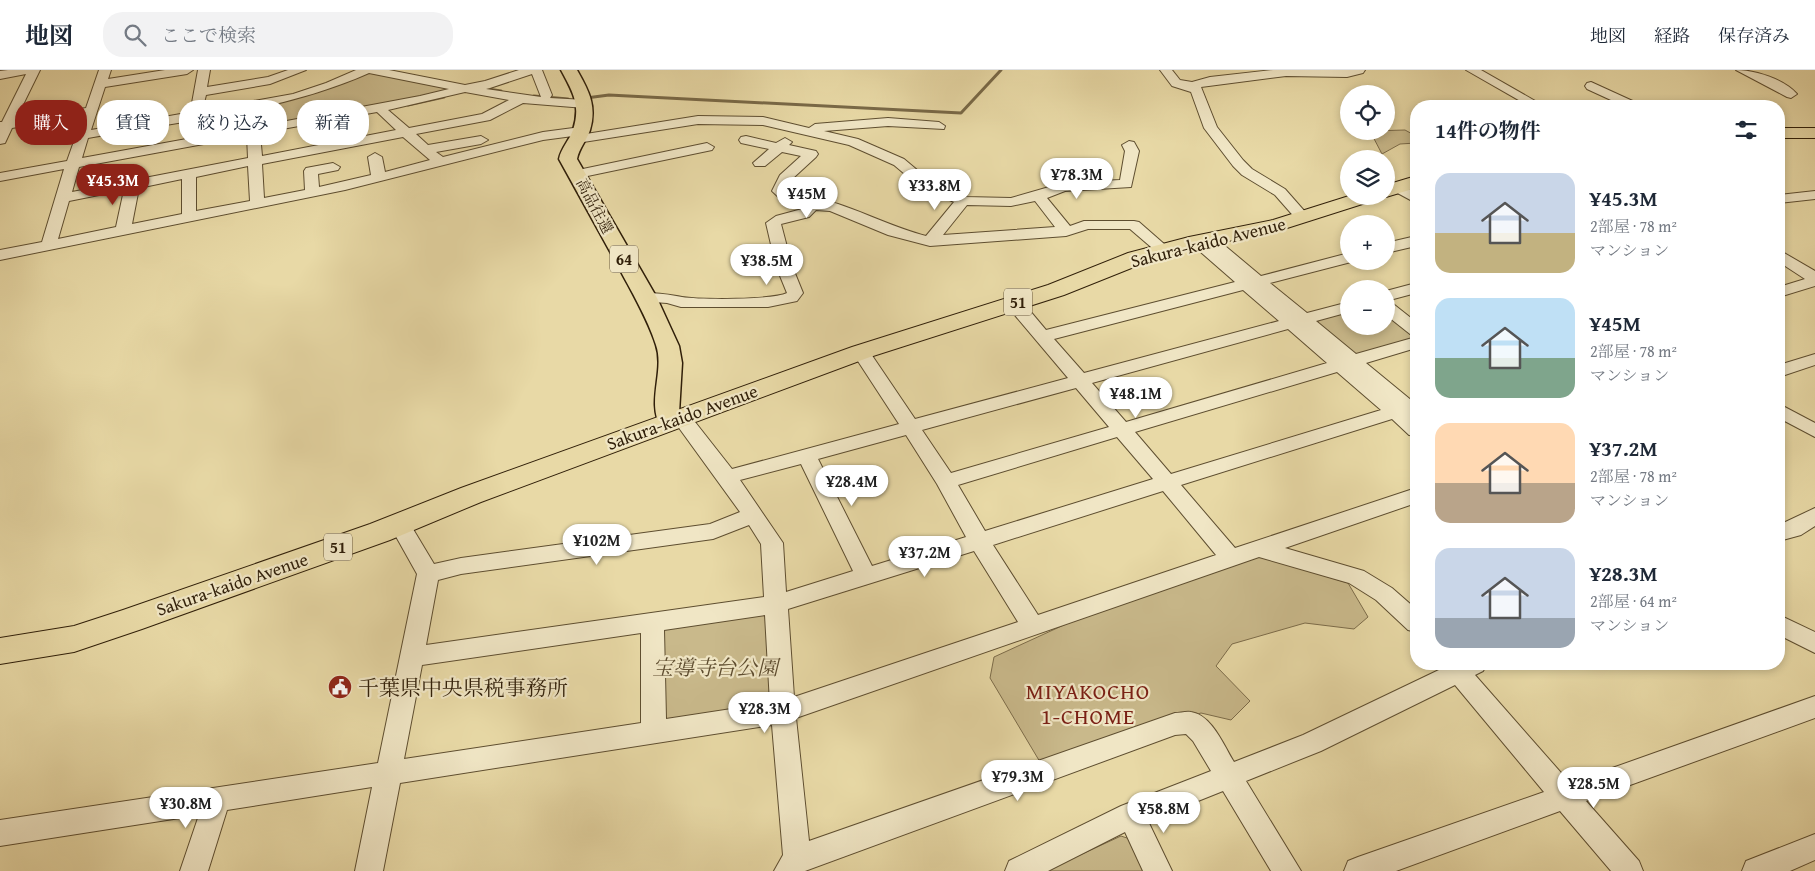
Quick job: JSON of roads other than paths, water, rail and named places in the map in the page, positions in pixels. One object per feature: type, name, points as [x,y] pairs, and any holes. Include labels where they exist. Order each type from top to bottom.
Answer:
[{"type":"highway","points":[[1785,133],[1815,132]]},
{"type":"highway","points":[[1395,188],[1410,184]]},
{"type":"highway","name":"Sakura-kaido Avenue","points":[[0,651],[49,644],[92,633],[400,524],[471,494],[679,421],[861,352],[1076,283],[1136,258],[1202,240],[1277,225],[1340,205]]},
{"type":"main road","points":[[569,70],[584,100]]},
{"type":"main road","name":"高品往還","points":[[584,100],[579,135],[570,150],[568,159],[646,298],[670,353],[667,413],[679,421]]},
{"type":"street","points":[[0,74],[29,70]]},
{"type":"street","points":[[0,140],[4,125],[34,70]]},
{"type":"street","points":[[87,123],[105,70]]},
{"type":"street","points":[[100,84],[188,70]]},
{"type":"street","points":[[199,100],[204,70]]},
{"type":"street","points":[[200,92],[270,80],[300,70]]},
{"type":"street","points":[[276,100],[317,91],[366,70]]},
{"type":"street","points":[[370,70],[477,87],[584,100]]},
{"type":"street","points":[[407,70],[521,99],[584,100]]},
{"type":"street","points":[[287,128],[383,112],[477,87],[529,70],[546,95]]},
{"type":"street","points":[[1166,70],[1176,83],[1192,86],[1210,81],[1286,72],[1347,73],[1359,70]]},
{"type":"street","points":[[1472,70],[1527,100]]},
{"type":"street","points":[[1742,70],[1761,77],[1791,94]]},
{"type":"street","points":[[1192,86],[1197,90],[1211,128],[1238,164],[1247,172],[1280,192],[1302,217]]},
{"type":"street","points":[[1591,86],[1620,100]]},
{"type":"street","points":[[287,126],[477,87]]},
{"type":"street","points":[[62,198],[220,169],[485,116],[502,110],[521,99]]},
{"type":"street","points":[[4,125],[91,111]]},
{"type":"street","points":[[383,112],[440,162]]},
{"type":"street","points":[[87,134],[179,118]]},
{"type":"street","points":[[0,255],[312,193],[543,136],[579,135],[714,119],[763,121],[853,142],[899,162],[924,183],[962,201],[996,203],[1038,196],[1063,187],[1126,184],[1132,151],[1129,145]]},
{"type":"street","points":[[760,163],[801,130],[849,124],[888,122],[939,126]]},
{"type":"street","points":[[426,149],[480,139],[488,150]]},
{"type":"street","points":[[746,140],[811,154],[785,178],[780,191],[793,202],[832,207],[893,232],[930,240],[1066,231],[1082,228],[1084,225],[1134,225],[1163,250]]},
{"type":"street","points":[[49,245],[79,145]]},
{"type":"street","points":[[0,183],[72,166],[188,145]]},
{"type":"street","points":[[0,177],[203,145]]},
{"type":"street","points":[[220,169],[222,145]]},
{"type":"street","points":[[254,145],[257,204]]},
{"type":"street","points":[[578,174],[707,147]]},
{"type":"street","points":[[375,157],[379,178]]},
{"type":"street","points":[[312,193],[311,171],[332,167]]},
{"type":"street","points":[[189,174],[189,218]]},
{"type":"street","points":[[123,231],[132,185]]},
{"type":"street","points":[[1395,190],[1410,196]]},
{"type":"street","points":[[1785,198],[1815,194]]},
{"type":"street","points":[[1038,196],[1066,231]]},
{"type":"street","points":[[930,240],[962,201]]},
{"type":"street","points":[[646,298],[668,298],[681,302],[768,302],[791,298],[795,293],[784,266],[773,223],[778,220],[803,215],[808,212],[811,204]]},
{"type":"street","points":[[1202,240],[1202,245],[1253,283],[1347,363],[1409,410]]},
{"type":"street","points":[[1395,246],[1410,242]]},
{"type":"street","points":[[1785,259],[1815,279]]},
{"type":"street","points":[[1044,336],[1340,260]]},
{"type":"street","points":[[1785,290],[1815,279]]},
{"type":"street","points":[[1395,294],[1410,290]]},
{"type":"street","points":[[1014,303],[1232,558]]},
{"type":"street","points":[[727,477],[1340,309]]},
{"type":"street","points":[[1395,314],[1410,325]]},
{"type":"street","points":[[946,481],[1410,344]]},
{"type":"street","points":[[861,352],[946,481],[980,542],[1033,626]]},
{"type":"street","points":[[1785,369],[1815,359]]},
{"type":"street","points":[[412,657],[776,604],[1409,410]]},
{"type":"street","points":[[1785,414],[1815,432]]},
{"type":"street","points":[[679,421],[727,477],[772,543],[792,865],[1175,724],[1190,723],[1202,733],[1287,871]]},
{"type":"street","points":[[806,454],[866,576]]},
{"type":"street","points":[[0,833],[783,712],[1410,496]]},
{"type":"street","points":[[428,574],[461,566],[714,532],[753,515]]},
{"type":"street","points":[[1785,531],[1815,516]]},
{"type":"street","points":[[369,871],[428,574],[400,524]]},
{"type":"street","points":[[1258,549],[1356,576],[1384,594],[1410,618]]},
{"type":"street","points":[[1785,613],[1815,628]]},
{"type":"street","points":[[652,623],[654,732]]},
{"type":"street","points":[[1785,627],[1815,642]]},
{"type":"street","points":[[1019,871],[1131,815],[1312,743],[1456,670]]},
{"type":"street","points":[[1464,670],[1566,797],[1629,871]]},
{"type":"street","points":[[1358,871],[1815,707]]},
{"type":"street","points":[[194,871],[218,800]]},
{"type":"street","points":[[1131,815],[1158,871]]},
{"type":"street","points":[[1756,871],[1815,847]]},
{"type":"waterway","points":[[586,98],[609,95],[961,113],[1001,70]]},
{"type":"waterway","points":[[488,89],[501,91]]},
{"type":"waterway","points":[[534,96],[568,99]]},
{"type":"waterway","points":[[408,105],[444,97]]},
{"type":"place","name":"千葉県中央県税事務所","points":[[340,687]]},
{"type":"district","name":"MIYAKOCHO 1-CHOME","points":[[1088,704]]},
{"type":"park label","name":"宝導寺台公園","points":[[715,667]]}]
